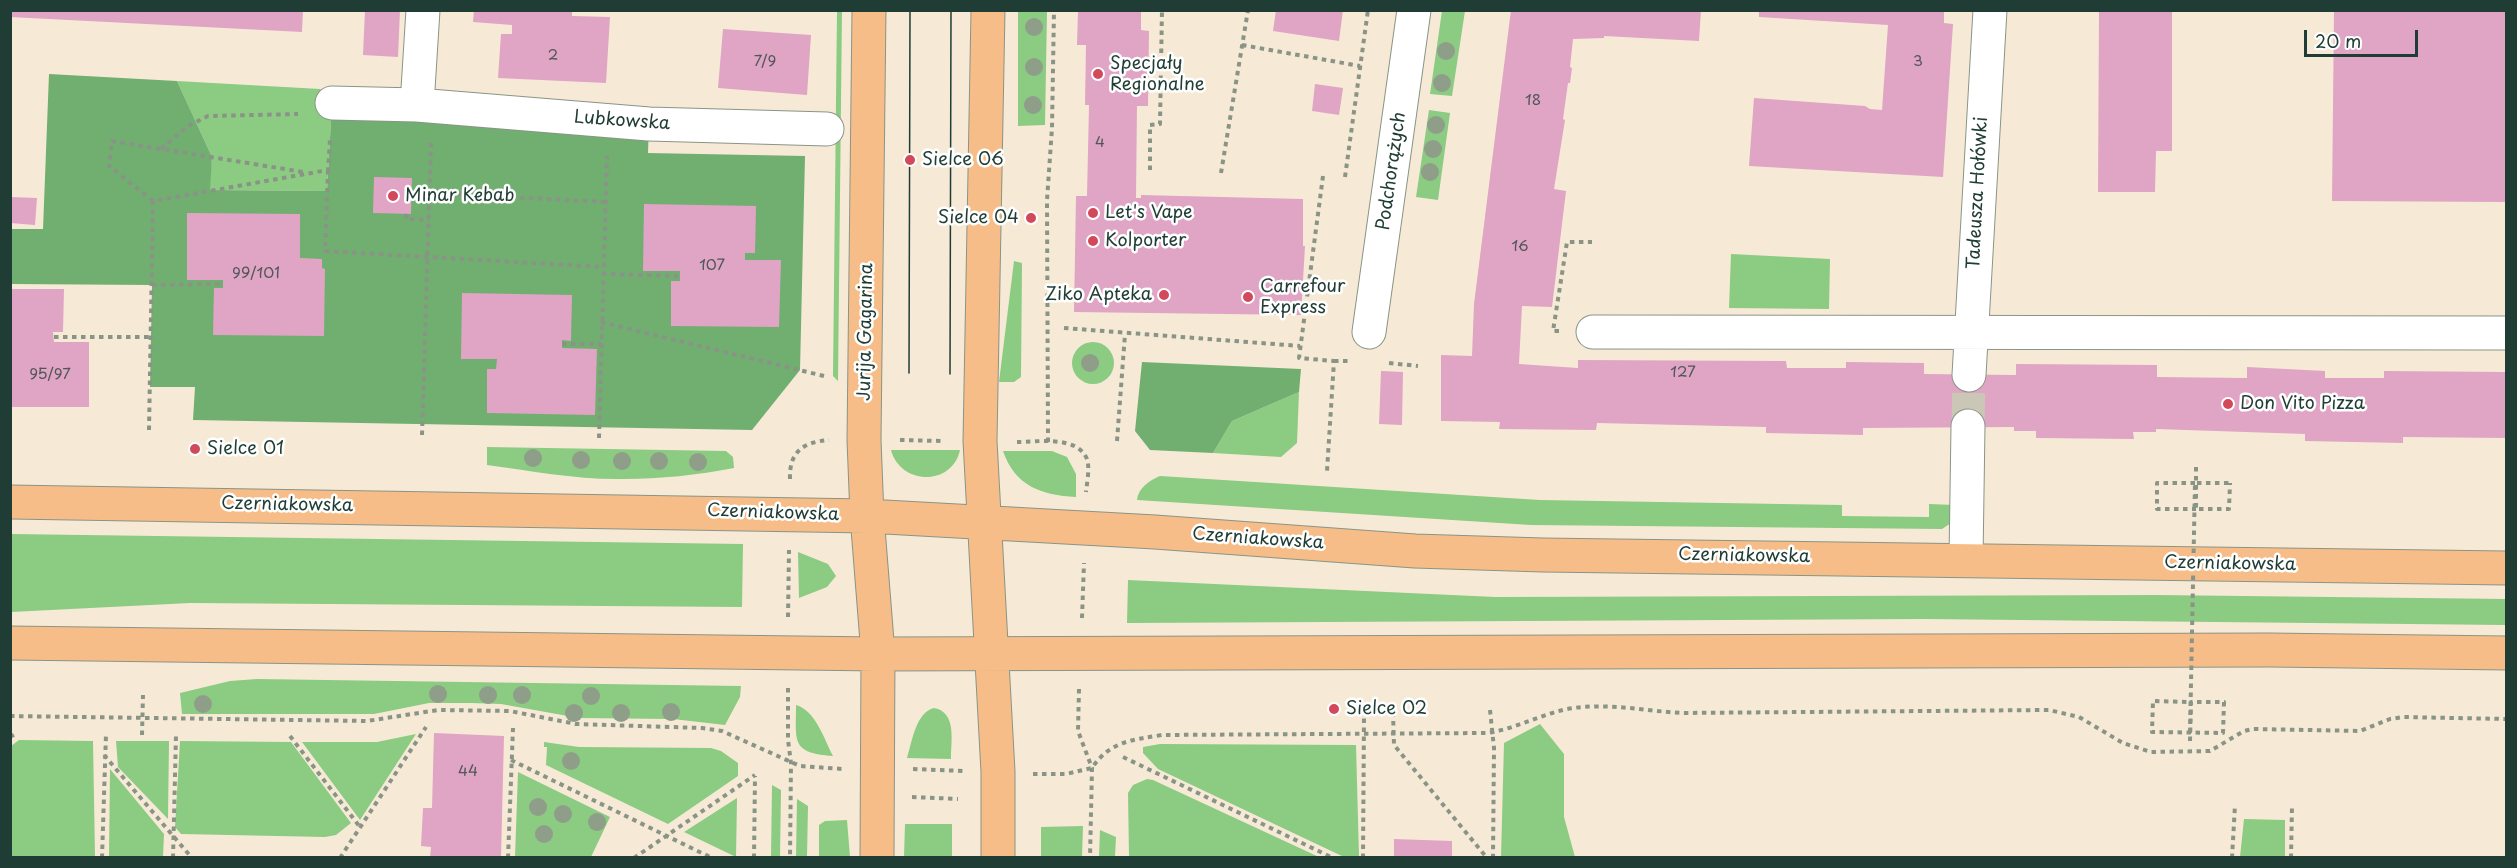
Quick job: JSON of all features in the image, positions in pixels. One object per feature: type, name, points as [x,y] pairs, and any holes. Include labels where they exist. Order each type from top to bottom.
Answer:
[{"type":"main road","name":"Jurija Gagarina","points":[[869,10],[864,412],[867,516],[878,654],[877,858]]},
{"type":"main road","points":[[988,10],[980,413],[983,524],[993,653],[998,858]]},
{"type":"main road","name":"Czerniakowska","points":[[10,502],[867,516],[1155,532],[1415,551],[1543,555],[2506,568]]},
{"type":"main road","points":[[10,643],[878,654],[2234,650],[2506,653]]},
{"type":"street","points":[[423,10],[425,106]]},
{"type":"street","name":"Podchorążych","points":[[1369,332],[1414,10]]},
{"type":"street","name":"Tadeusza Hołówki","points":[[1969,375],[1989,10]]},
{"type":"street","name":"Lubkowska","points":[[332,103],[425,106],[609,121],[827,129]]},
{"type":"street","points":[[1593,332],[2506,333]]},
{"type":"street","points":[[1966,559],[1968,426]]},
{"type":"path","points":[[1048,442],[1047,200],[1052,129],[1054,10]]},
{"type":"path","points":[[1150,170],[1150,124],[1160,124],[1162,10]]},
{"type":"path","points":[[1221,173],[1248,10]]},
{"type":"path","points":[[1345,177],[1368,10]]},
{"type":"path","points":[[1242,45],[1360,66]]},
{"type":"path","points":[[161,149],[188,126],[208,117],[300,113],[325,109],[332,103]]},
{"type":"path","points":[[332,103],[325,251],[602,267]]},
{"type":"path","points":[[422,435],[430,193],[425,106]]},
{"type":"path","points":[[599,438],[602,267],[609,121]]},
{"type":"path","points":[[153,201],[109,165],[111,141],[306,172]]},
{"type":"path","points":[[153,201],[306,172],[328,170]]},
{"type":"path","points":[[1323,176],[1299,358],[1334,361],[1328,471]]},
{"type":"path","points":[[430,193],[605,202]]},
{"type":"path","points":[[149,430],[153,201]]},
{"type":"path","points":[[407,214],[406,219],[429,219]]},
{"type":"path","points":[[1592,243],[1567,242],[1553,331],[1593,332]]},
{"type":"path","points":[[602,274],[680,276]]},
{"type":"path","points":[[152,285],[223,284]]},
{"type":"path","points":[[601,322],[824,376]]},
{"type":"path","points":[[1064,328],[1300,346]]},
{"type":"path","points":[[1117,441],[1125,334]]},
{"type":"path","points":[[54,337],[151,337]]},
{"type":"path","points":[[562,344],[601,344]]},
{"type":"path","points":[[790,483],[792,462],[800,449],[813,441],[834,440]]},
{"type":"path","points":[[891,440],[950,441]]},
{"type":"path","points":[[1008,442],[1048,442],[1067,444],[1079,449],[1086,457],[1086,501]]},
{"type":"path","points":[[2196,467],[2196,509]]},
{"type":"path","points":[[2157,483],[2230,483],[2229,509],[2196,509],[2157,509],[2157,483]]},
{"type":"path","points":[[2190,733],[2195,483]]},
{"type":"path","points":[[788,603],[789,552]]},
{"type":"path","points":[[1082,622],[1083,587]]},
{"type":"path","points":[[142,695],[142,735]]},
{"type":"path","points":[[2153,701],[2191,702],[2224,702],[2223,733],[2152,732],[2153,701]]},
{"type":"path","points":[[2190,741],[2191,702]]},
{"type":"path","points":[[788,704],[788,740],[791,763],[790,858]]},
{"type":"path","points":[[1043,774],[1066,774],[1092,768],[1102,753],[1120,743],[1162,735],[1394,735],[1493,732],[1566,710],[1586,707],[1632,707],[1682,713],[2049,710],[2079,717],[2137,749],[2197,752],[2211,751],[2244,731],[2253,729],[2360,731],[2390,719],[2403,717],[2506,719]]},
{"type":"path","points":[[10,716],[367,721],[438,710],[510,711],[576,724],[702,728],[722,732],[791,763],[805,767],[840,768]]},
{"type":"path","points":[[1490,710],[1493,732],[1493,858]]},
{"type":"path","points":[[1393,712],[1394,745],[1487,858]]},
{"type":"path","points":[[1363,858],[1364,716]]},
{"type":"path","points":[[340,858],[426,727]]},
{"type":"path","points":[[508,858],[513,728]]},
{"type":"path","points":[[1078,730],[1092,768],[1090,858]]},
{"type":"path","points":[[10,737],[17,733]]},
{"type":"path","points":[[102,858],[105,734]]},
{"type":"path","points":[[173,858],[176,735]]},
{"type":"path","points":[[290,736],[360,827]]},
{"type":"path","points":[[104,755],[192,858]]},
{"type":"path","points":[[1123,757],[1333,858]]},
{"type":"path","points":[[511,760],[712,858]]},
{"type":"path","points":[[905,769],[958,771]]},
{"type":"path","points":[[634,858],[755,775],[754,858]]},
{"type":"path","points":[[902,797],[958,799]]},
{"type":"path","points":[[2232,858],[2235,806]]},
{"type":"path","points":[[2291,858],[2292,806]]},
{"type":"green space","points":[[842,10],[838,381],[833,376],[837,11]]},
{"type":"green space","points":[[1018,11],[1047,11],[1045,125],[1018,126]]},
{"type":"green space","points":[[1442,11],[1465,11],[1452,96],[1430,94]]},
{"type":"green space","points":[[49,74],[177,81],[212,157],[210,190],[327,191],[332,103],[649,124],[648,153],[805,156],[800,370],[752,430],[193,420],[195,387],[150,387],[152,285],[11,284],[11,229],[43,229]]},
{"type":"green space","points":[[177,81],[320,89],[332,103],[327,191],[209,190],[212,157]]},
{"type":"green space","points":[[1429,110],[1450,113],[1438,200],[1416,197]]},
{"type":"green space","points":[[1731,254],[1830,259],[1829,309],[1729,308]]},
{"type":"green space","points":[[1014,261],[1022,263],[1021,377],[1014,382],[999,382]]},
{"type":"green space","points":[[1093,342],[1108,348],[1114,363],[1108,378],[1093,384],[1078,378],[1072,363],[1078,348]]},
{"type":"green space","points":[[1142,362],[1301,369],[1299,392],[1232,421],[1213,453],[1150,450],[1135,431]]},
{"type":"green space","points":[[1299,392],[1297,443],[1281,457],[1213,453],[1232,421]]},
{"type":"green space","points":[[487,447],[726,451],[733,457],[734,468],[665,477],[590,478],[487,465]]},
{"type":"green space","points":[[891,450],[960,450],[955,462],[947,471],[926,477],[904,470],[896,462]]},
{"type":"green space","points":[[1003,451],[1052,451],[1067,457],[1076,474],[1076,497],[1052,494],[1031,486],[1015,473]]},
{"type":"green space","points":[[1160,476],[1540,500],[1842,505],[1842,516],[1929,517],[1929,504],[1955,505],[1954,521],[1942,529],[1531,525],[1137,500],[1145,485]]},
{"type":"green space","points":[[11,534],[743,544],[742,607],[190,603],[11,612]]},
{"type":"green space","points":[[798,552],[828,564],[836,576],[827,587],[799,598]]},
{"type":"green space","points":[[1128,580],[1495,597],[2156,595],[2506,599],[2506,625],[1925,619],[1127,623]]},
{"type":"green space","points":[[257,679],[741,686],[740,697],[725,725],[673,719],[579,718],[501,704],[471,703],[429,703],[374,714],[182,714],[180,693],[230,681]]},
{"type":"green space","points":[[796,705],[803,708],[814,719],[833,756],[810,752],[799,743],[796,728]]},
{"type":"green space","points":[[934,708],[946,715],[949,721],[952,736],[951,759],[907,758],[919,721],[923,715]]},
{"type":"green space","points":[[1540,724],[1564,754],[1564,817],[1575,857],[1501,857],[1504,743]]},
{"type":"green space","points":[[416,734],[360,820],[302,742],[377,742]]},
{"type":"green space","points":[[19,740],[93,741],[95,857],[11,857],[11,746]]},
{"type":"green space","points":[[116,741],[169,741],[168,819],[118,767]]},
{"type":"green space","points":[[180,741],[291,742],[351,823],[336,835],[325,837],[181,834],[175,827]]},
{"type":"green space","points":[[544,742],[579,747],[711,748],[721,751],[738,763],[738,776],[668,824],[546,765],[547,747],[544,747]]},
{"type":"green space","points":[[1160,744],[1356,745],[1359,856],[1344,857],[1158,769],[1143,753],[1143,747]]},
{"type":"green space","points":[[110,769],[164,834],[163,857],[109,857]]},
{"type":"green space","points":[[518,772],[610,817],[591,857],[515,857]]},
{"type":"green space","points":[[1147,779],[1319,857],[1129,857],[1128,793],[1133,785]]},
{"type":"green space","points":[[772,785],[781,790],[780,857],[771,857]]},
{"type":"green space","points":[[737,798],[736,857],[684,832]]},
{"type":"green space","points":[[797,799],[808,806],[807,857],[796,857]]},
{"type":"green space","points":[[2244,819],[2285,820],[2285,857],[2240,857]]},
{"type":"green space","points":[[847,820],[850,857],[819,857],[819,825],[825,821]]},
{"type":"green space","points":[[905,824],[952,824],[952,857],[904,857]]},
{"type":"green space","points":[[1083,826],[1082,857],[1041,857],[1041,827]]},
{"type":"green space","points":[[1100,830],[1116,837],[1115,857],[1099,857]]},
{"type":"building","points":[[10,10],[303,10],[302,32],[10,17]]},
{"type":"building","points":[[365,10],[400,10],[398,57],[363,55]]},
{"type":"building","points":[[474,10],[572,10],[572,16],[610,17],[606,83],[498,78],[501,34],[512,34],[512,25],[473,22]]},
{"type":"building","points":[[1078,10],[1141,10],[1141,30],[1149,31],[1148,106],[1137,106],[1136,198],[1141,198],[1141,195],[1303,199],[1303,246],[1305,246],[1301,315],[1074,312],[1076,196],[1087,196],[1089,105],[1085,105],[1086,45],[1077,45]]},
{"type":"building","points":[[1276,10],[1343,10],[1339,41],[1273,31]]},
{"type":"building","points":[[1511,10],[1701,10],[1699,41],[1604,36],[1604,38],[1573,39],[1570,67],[1572,68],[1554,189],[1566,191],[1552,307],[1522,306],[1519,364],[1578,368],[1578,360],[1786,361],[1787,368],[1846,368],[1846,362],[1924,363],[1924,374],[2016,375],[2016,364],[2157,365],[2157,377],[2247,378],[2247,367],[2325,371],[2325,378],[2384,378],[2384,371],[2506,372],[2506,438],[2403,437],[2403,443],[2305,441],[2305,434],[2156,429],[2156,432],[2133,432],[2134,439],[2036,438],[2036,431],[2014,431],[2014,427],[1863,428],[1863,435],[1766,433],[1766,427],[1597,423],[1596,430],[1499,429],[1500,422],[1441,421],[1441,355],[1472,356],[1474,304]]},
{"type":"building","points":[[1759,10],[1944,10],[1944,23],[1953,24],[1943,177],[1749,166],[1754,98],[1865,106],[1882,110],[1888,25],[1759,17]]},
{"type":"building","points":[[2099,10],[2172,10],[2172,151],[2156,151],[2155,192],[2098,192]]},
{"type":"building","points":[[2334,10],[2506,10],[2506,202],[2332,201]]},
{"type":"building","points":[[723,29],[811,35],[807,95],[718,88]]},
{"type":"building","points":[[1315,84],[1343,88],[1339,115],[1312,111]]},
{"type":"building","name":"Minar Kebab","points":[[374,177],[412,178],[411,214],[373,213]]},
{"type":"building","points":[[10,197],[37,198],[35,225],[10,223]]},
{"type":"building","points":[[644,204],[756,206],[755,253],[745,253],[745,260],[781,260],[779,327],[671,326],[671,281],[680,281],[680,271],[643,271]]},
{"type":"building","points":[[187,213],[300,214],[300,258],[322,259],[322,268],[325,269],[324,336],[213,335],[214,288],[223,288],[223,280],[187,280]]},
{"type":"building","points":[[10,289],[64,289],[63,332],[53,332],[54,342],[89,342],[89,407],[10,407]]},
{"type":"building","points":[[462,293],[572,295],[571,341],[562,340],[562,348],[597,349],[595,415],[487,413],[487,369],[496,369],[497,359],[461,359]]},
{"type":"building","points":[[1381,371],[1403,372],[1402,425],[1379,424]]},
{"type":"building","points":[[434,733],[504,736],[501,858],[430,858],[431,847],[421,846],[423,808],[432,808]]},
{"type":"building","points":[[1394,839],[1452,841],[1452,858],[1394,858]]},
{"type":"tunnel","points":[[1968,426],[1969,375]]},
{"type":"tram line","points":[[909,373],[910,10]]},
{"type":"tram line","points":[[950,374],[951,10]]},
{"type":"place","name":"Specjały Regionalne","points":[[1098,74]]},
{"type":"place","name":"Sielce 06","points":[[910,160]]},
{"type":"place","name":"Minar Kebab","points":[[393,196]]},
{"type":"place","name":"Let's Vape","points":[[1093,213]]},
{"type":"place","name":"Sielce 04","points":[[1031,218]]},
{"type":"place","name":"Kolporter","points":[[1093,241]]},
{"type":"place","name":"Ziko Apteka","points":[[1164,295]]},
{"type":"place","name":"Carrefour Express","points":[[1248,297]]},
{"type":"place","name":"Don Vito Pizza","points":[[2228,404]]},
{"type":"place","name":"Sielce 01","points":[[195,449]]},
{"type":"place","name":"Sielce 02","points":[[1334,709]]}]
